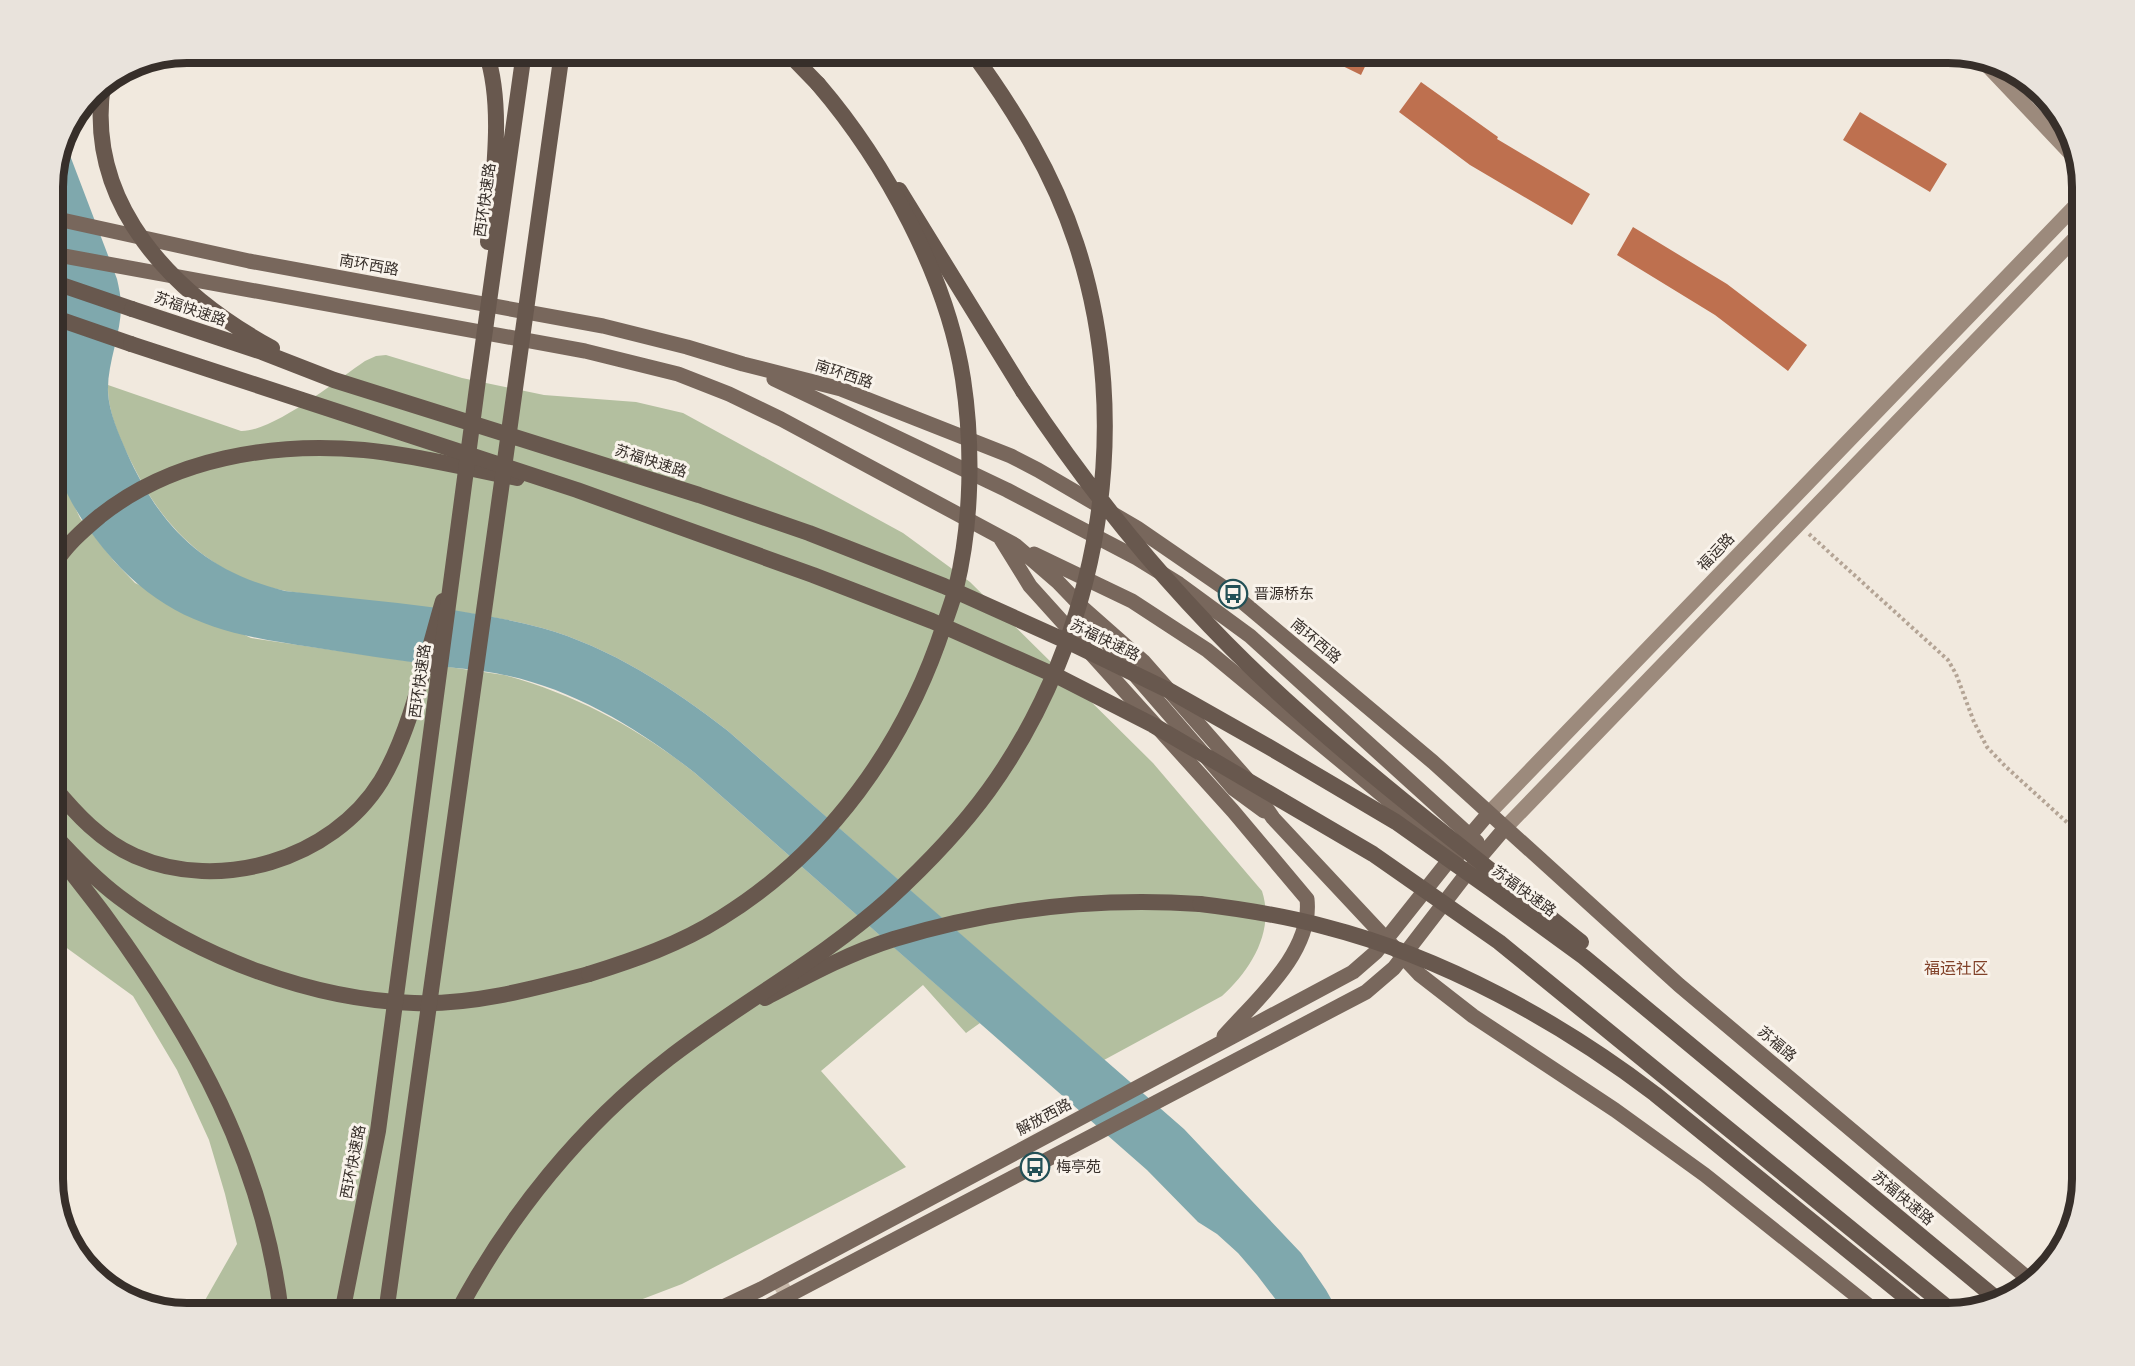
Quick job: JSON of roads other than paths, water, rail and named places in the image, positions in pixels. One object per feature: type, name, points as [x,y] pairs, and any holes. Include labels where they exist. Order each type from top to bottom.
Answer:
[{"type":"highway","points":[[478,380],[496,121],[496,93],[489,63]]},
{"type":"highway","name":"西环快速路","points":[[344,1303],[378,1131],[522,63]]},
{"type":"highway","points":[[388,1303],[560,63]]},
{"type":"highway","points":[[797,63],[870,148],[918,218],[981,325],[1060,447],[1129,537],[1166,579],[1238,655],[1306,718],[1406,802],[1597,955],[1718,1069]]},
{"type":"highway","points":[[463,1303],[479,1274],[519,1214],[574,1145],[639,1083],[669,1058],[806,964],[854,928],[894,894],[951,837],[990,789],[1034,715],[1060,658],[1083,593],[1097,527],[1104,447],[1101,362],[1095,323],[1076,242],[1045,170],[1024,129],[980,63]]},
{"type":"highway","points":[[102,97],[101,133],[109,172],[123,210],[153,254],[185,288],[219,315],[266,345],[334,380]]},
{"type":"highway","points":[[63,844],[119,897],[158,923],[245,967],[298,985],[369,998],[414,1003],[472,999],[538,988],[636,959],[719,920],[758,894],[817,842],[841,815],[866,781],[896,736],[919,692],[932,661],[956,588],[969,500],[970,453],[963,377],[953,334],[939,292],[905,214],[874,159],[838,108]]},
{"type":"highway","name":"苏福快速路","points":[[63,285],[262,352],[334,380],[699,495],[809,533],[944,586],[1170,691],[1396,822],[1584,957],[1991,1295]]},
{"type":"highway","points":[[63,320],[577,490],[932,621],[1082,688],[1153,724],[1373,854],[1499,942],[1942,1303]]},
{"type":"highway","points":[[63,552],[88,525],[134,492],[199,464],[269,451],[305,448],[363,450],[413,457],[577,490]]},
{"type":"highway","points":[[63,797],[85,822],[107,840],[133,855],[171,868],[210,871],[265,864],[301,851],[338,827],[367,800],[392,761],[403,735],[453,569]]},
{"type":"highway","points":[[63,861],[106,916],[162,998],[195,1053],[224,1109],[252,1181],[274,1271],[279,1303]]},
{"type":"highway","points":[[729,1016],[806,977],[884,943],[961,922],[1010,912],[1063,905],[1154,901],[1239,909],[1327,927],[1418,958],[1471,982],[1556,1026],[1613,1062],[1911,1303]]},
{"type":"main road","points":[[1994,72],[2065,148]]},
{"type":"main road","name":"福运路","points":[[1386,939],[1489,813],[2072,209]]},
{"type":"main road","name":"南环西路","points":[[63,221],[249,261],[603,326],[841,389],[1011,456],[1137,528],[1233,594],[1432,762],[1505,828]]},
{"type":"main road","points":[[776,1303],[1162,1101],[1366,992],[1381,981],[1505,828],[2072,241]]},
{"type":"main road","points":[[63,256],[585,351],[678,375],[729,394],[781,419],[1015,545],[1132,601],[1207,650],[1471,868]]},
{"type":"main road","points":[[743,364],[1007,490],[1137,558],[1179,584],[1250,636],[1486,849]]},
{"type":"main road","points":[[1000,537],[1030,586],[1240,820],[1307,899],[1309,912],[1292,955],[1262,995],[1215,1045]]},
{"type":"main road","points":[[1015,545],[1143,661],[1246,778],[1273,818],[1402,957],[1438,990],[1705,1175],[1864,1303]]},
{"type":"main road","name":"苏福路","points":[[1505,828],[1679,985],[2025,1276]]},
{"type":"main road","name":"解放西路","points":[[732,1303],[1353,972],[1367,961],[1386,939]]},
{"type":"street","points":[[778,1280],[791,1303]]},
{"type":"water","points":[[68,151],[120,292],[119,328],[108,381],[112,416],[127,453],[154,503],[188,542],[208,558],[231,571],[285,591],[447,609],[542,628],[592,646],[640,671],[685,699],[728,731],[1184,1129],[1301,1253],[1333,1303],[1278,1303],[1238,1253],[1217,1234],[1198,1222],[1147,1170],[695,773],[629,727],[581,701],[530,681],[488,672],[279,642],[222,629],[196,620],[148,592],[126,573],[87,527],[63,484],[63,179]]},
{"type":"place","name":"晋源桥东","points":[[1233,594]]},
{"type":"place","name":"梅亭苑","points":[[1035,1167]]},
{"type":"district","name":"福运社区","points":[[1956,968]]}]
